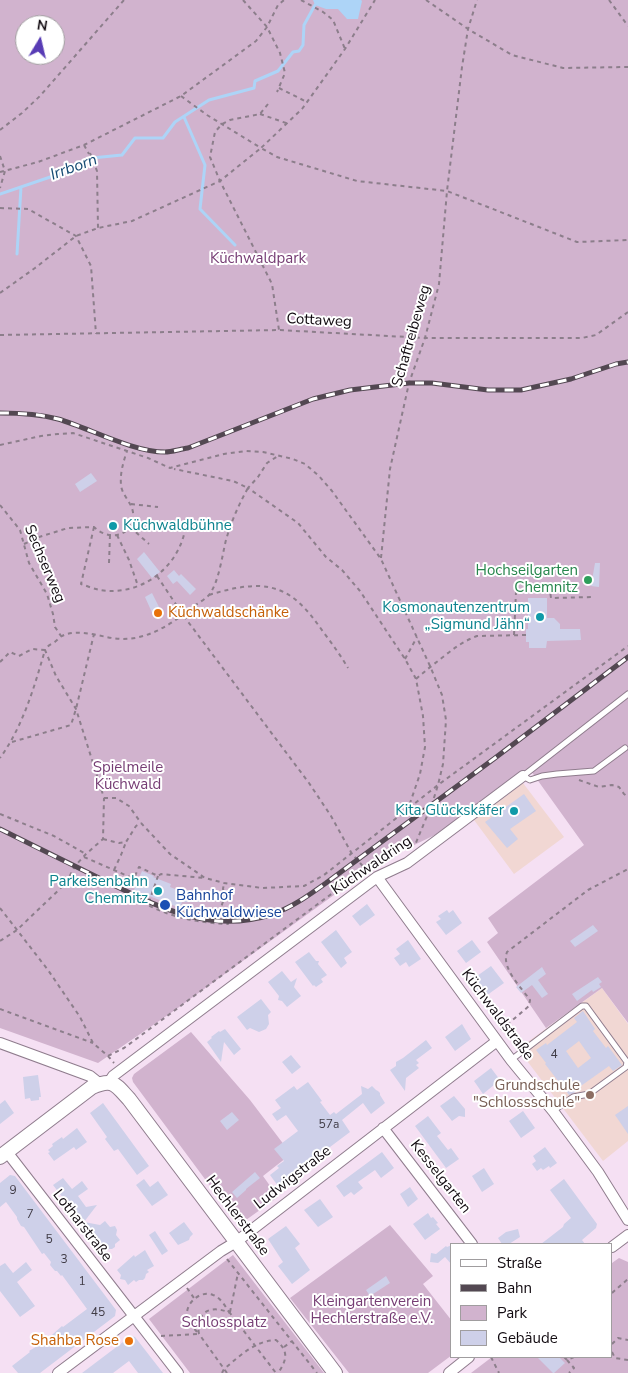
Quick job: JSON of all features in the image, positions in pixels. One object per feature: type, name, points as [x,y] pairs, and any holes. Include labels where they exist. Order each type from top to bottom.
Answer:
[{"type":"main road","points":[[3,1154],[79,1096],[92,1087],[105,1083]]},
{"type":"main road","name":"Hechlerstraße","points":[[105,1083],[116,1085],[129,1099],[334,1373]]},
{"type":"street","name":"Küchwaldring","points":[[105,1083],[377,877],[407,862],[523,776]]},
{"type":"street","name":"Küchwaldstraße","points":[[377,877],[511,1060],[553,1111],[598,1172],[628,1220]]},
{"type":"street","name":"Ludwigstraße","points":[[58,1373],[221,1251],[236,1242],[496,1039]]},
{"type":"street","points":[[0,1043],[105,1083]]},
{"type":"street","name":"Kesselgarten","points":[[383,1128],[471,1243]]},
{"type":"street","name":"Lotharstraße","points":[[3,1154],[134,1317]]},
{"type":"street","points":[[613,1246],[628,1235]]},
{"type":"street","points":[[134,1317],[178,1373]]},
{"type":"street","points":[[449,1373],[469,1358]]},
{"type":"lane","name":"Küchwaldring","points":[[523,776],[628,694]]},
{"type":"lane","points":[[523,776],[530,780],[542,776],[594,771],[625,748]]},
{"type":"lane","points":[[511,1060],[582,1006],[586,1006],[627,1062],[626,1066],[589,1094],[573,1097],[553,1111]]},
{"type":"path","points":[[0,130],[40,96],[124,0]]},
{"type":"path","points":[[243,0],[267,27],[282,58],[285,73],[278,92]]},
{"type":"path","points":[[0,172],[38,162],[84,145],[181,96],[256,41],[267,27],[278,5],[284,0]]},
{"type":"path","points":[[0,292],[76,236],[98,228],[132,221],[220,181],[261,148],[302,109],[345,49],[375,0]]},
{"type":"path","points":[[426,0],[468,29],[512,55],[563,68],[628,67]]},
{"type":"path","name":"Schaftreibeweg","points":[[380,559],[390,469],[409,383],[425,338],[439,284],[447,191],[462,66],[468,29],[477,0]]},
{"type":"path","points":[[608,0],[628,26]]},
{"type":"path","points":[[302,1],[323,12],[333,20],[345,49]]},
{"type":"path","points":[[279,88],[307,102]]},
{"type":"path","points":[[181,96],[207,115],[277,157],[358,181],[447,191],[577,242],[628,240]]},
{"type":"path","points":[[260,114],[268,104]]},
{"type":"path","points":[[279,330],[272,284],[220,181],[210,157],[215,132],[222,124],[230,120],[260,114],[286,123]]},
{"type":"path","points":[[84,145],[92,158],[90,153],[97,171],[98,228]]},
{"type":"path","points":[[0,156],[5,171],[0,187]]},
{"type":"path","points":[[0,208],[28,209],[76,236],[91,266],[96,334]]},
{"type":"path","name":"Cottaweg","points":[[0,335],[279,330],[425,338],[582,338],[596,335],[628,312]]},
{"type":"path","points":[[0,445],[50,435],[73,433],[127,450],[170,468],[233,481],[248,488],[298,523],[326,557],[342,570],[360,590],[416,679],[423,716],[425,747],[420,774],[408,809]]},
{"type":"path","points":[[24,544],[68,528],[94,527],[99,532],[110,536],[124,533],[130,527],[133,520],[131,504],[121,489],[120,472],[127,450]]},
{"type":"path","points":[[170,468],[224,454],[246,451],[263,452],[293,459],[305,464],[332,490],[380,559],[442,695],[446,720],[443,764],[438,785],[414,845]]},
{"type":"path","points":[[0,758],[12,742],[34,690],[45,650],[48,646],[61,636],[69,634],[94,634],[123,639],[155,633],[209,595],[216,583],[226,538],[243,497],[266,463],[278,456]]},
{"type":"path","points":[[131,504],[158,506]]},
{"type":"path","name":"Sechserweg","points":[[0,505],[20,530],[29,563],[47,594],[53,614],[54,627],[61,636]]},
{"type":"path","points":[[94,527],[81,584],[100,590],[123,591],[145,583],[167,567],[183,538],[186,519]]},
{"type":"path","points":[[133,520],[159,527]]},
{"type":"path","points":[[130,527],[149,544]]},
{"type":"path","points":[[117,535],[129,560],[138,586]]},
{"type":"path","points":[[109,563],[110,536]]},
{"type":"path","points":[[156,576],[309,783],[331,816],[352,854],[370,874],[377,877]]},
{"type":"path","points":[[209,595],[241,587],[260,586],[288,594],[302,604],[311,614],[348,668]]},
{"type":"path","points":[[514,635],[516,592],[550,591],[551,598],[594,597]]},
{"type":"path","points":[[12,742],[71,725],[94,634]]},
{"type":"path","points":[[416,679],[462,642],[476,636],[526,635]]},
{"type":"path","points":[[405,659],[417,637]]},
{"type":"path","points":[[130,877],[127,883],[135,884],[137,879],[135,876],[139,867],[158,876],[161,874],[205,878],[224,883],[262,888],[304,886],[352,854],[438,785],[628,646]]},
{"type":"path","points":[[0,662],[10,652],[19,656],[32,649],[45,650]]},
{"type":"path","points":[[0,941],[17,930],[66,883],[75,866],[103,839],[104,798],[76,709],[56,676],[45,650]]},
{"type":"path","points":[[557,774],[600,787],[612,785],[619,787],[628,797]]},
{"type":"path","points":[[104,798],[116,798],[129,806],[141,824],[170,854],[205,878]]},
{"type":"path","points":[[0,814],[54,836],[86,854]]},
{"type":"path","points":[[114,870],[126,842],[136,826],[141,824]]},
{"type":"path","points":[[103,839],[119,843],[126,842]]},
{"type":"path","points":[[83,857],[130,877],[135,876]]},
{"type":"path","points":[[108,1056],[124,1048],[365,869]]},
{"type":"path","points":[[496,1039],[528,1006],[530,1000],[508,971],[505,955],[507,952],[588,890],[628,869]]},
{"type":"path","points":[[158,876],[148,905],[176,917],[200,922],[228,924],[227,918]]},
{"type":"path","points":[[219,913],[225,896],[224,883]]},
{"type":"path","points":[[0,908],[48,970],[80,1017],[93,1043]]},
{"type":"path","points":[[0,1009],[93,1043],[120,1070]]},
{"type":"path","points":[[221,1251],[317,1373]]},
{"type":"path","points":[[230,1313],[238,1273]]},
{"type":"path","points":[[613,1293],[628,1279]]},
{"type":"path","points":[[222,1373],[224,1369],[254,1345],[276,1340],[284,1346],[286,1356],[284,1365],[277,1373],[254,1345],[219,1299],[212,1294],[202,1294],[194,1298],[187,1314],[190,1323],[199,1334],[224,1369],[227,1373]]},
{"type":"path","points":[[199,1334],[197,1326],[205,1312],[222,1309],[230,1313]]},
{"type":"path","points":[[150,1337],[199,1334]]},
{"type":"path","points":[[613,1343],[618,1338],[628,1340]]},
{"type":"path","points":[[284,1346],[292,1341]]},
{"type":"path","points":[[613,1354],[615,1358],[628,1360]]},
{"type":"path","points":[[492,1358],[499,1373]]},
{"type":"path","points":[[569,1373],[574,1368],[567,1360],[572,1358]]},
{"type":"shaded area","points":[[523,783],[564,837],[514,874],[474,820]]},
{"type":"shaded area","name":"Grundschule \"Schlossschule\"","points":[[602,988],[628,1024],[628,1141],[603,1161],[518,1049]]},
{"type":"green space","name":"Küchwaldpark","points":[[0,0],[628,0],[628,1023],[602,988],[546,1028],[487,942],[498,933],[488,918],[584,845],[531,771],[522,771],[439,833],[381,861],[175,1010],[98,1063],[0,1028]]},
{"type":"green space","points":[[191,1032],[250,1100],[291,1154],[263,1176],[278,1197],[239,1225],[133,1082],[132,1078],[134,1074]]},
{"type":"green space","name":"Kleingartenverein Hechlerstraße e.V.","points":[[390,1225],[433,1276],[423,1284],[450,1318],[450,1356],[428,1373],[349,1373],[290,1298]]},
{"type":"green space","name":"Schlossplatz","points":[[233,1255],[324,1373],[190,1373],[149,1319]]},
{"type":"green space","points":[[619,1258],[628,1262],[628,1373],[471,1373],[491,1358],[613,1358],[613,1262]]},
{"type":"water","points":[[313,0],[362,1],[358,19],[347,19],[338,9],[326,9],[315,5]]},
{"type":"building","points":[[91,473],[97,481],[80,492],[75,484]]},
{"type":"building","points":[[144,552],[160,572],[152,578],[137,559]]},
{"type":"building","points":[[595,563],[600,563],[599,587],[591,586]]},
{"type":"building","points":[[174,570],[179,576],[181,574],[196,589],[190,595],[177,581],[173,584],[167,576]]},
{"type":"building","points":[[152,593],[162,613],[154,617],[145,597]]},
{"type":"building","points":[[528,598],[547,598],[547,618],[554,618],[560,624],[560,629],[580,629],[581,640],[547,641],[546,648],[529,648],[529,642],[526,642]]},
{"type":"building","name":"Kita Glückskäfer","points":[[524,794],[536,811],[510,829],[518,839],[507,848],[485,822]]},
{"type":"building","name":"Parkeisenbahn Chemnitz","points":[[142,871],[171,884],[170,887],[204,902],[182,902],[180,908],[134,890]]},
{"type":"building","points":[[367,904],[375,915],[360,926],[352,916]]},
{"type":"building","points":[[447,910],[449,913],[453,910],[462,923],[446,935],[436,922],[441,919],[438,916]]},
{"type":"building","points":[[593,925],[598,931],[575,947],[570,941]]},
{"type":"building","points":[[336,930],[352,952],[344,958],[347,963],[341,968],[321,942]]},
{"type":"building","points":[[408,940],[421,959],[409,967],[406,962],[400,966],[394,958],[400,954],[396,949]]},
{"type":"building","points":[[472,940],[481,952],[466,963],[457,951]]},
{"type":"building","points":[[309,952],[316,961],[319,961],[318,964],[327,975],[321,979],[323,982],[316,987],[313,986],[295,962]]},
{"type":"building","points":[[491,966],[504,983],[483,998],[470,981]]},
{"type":"building","points":[[542,967],[546,974],[538,980],[548,994],[542,998],[532,985],[521,993],[516,987]]},
{"type":"building","points":[[282,971],[291,982],[297,978],[294,987],[301,996],[287,1007],[282,1001],[278,1000],[279,996],[268,982]]},
{"type":"building","points":[[598,977],[602,982],[599,984],[601,987],[593,992],[592,990],[577,1001],[572,994]]},
{"type":"building","points":[[261,999],[271,1012],[268,1015],[269,1024],[266,1029],[259,1032],[250,1028],[247,1030],[237,1017]]},
{"type":"building","points":[[583,1011],[595,1029],[593,1031],[606,1048],[608,1046],[622,1065],[613,1071],[609,1066],[578,1088],[576,1092],[569,1095],[536,1050],[546,1043],[547,1045],[577,1022],[574,1018]],"holes":[[[579,1041],[591,1058],[578,1068],[566,1051]]]},
{"type":"building","points":[[462,1024],[471,1039],[455,1051],[445,1037]]},
{"type":"building","points":[[225,1029],[241,1049],[234,1055],[224,1042],[221,1062],[207,1042],[219,1031]]},
{"type":"building","points":[[426,1040],[432,1048],[416,1060],[419,1063],[416,1065],[419,1068],[406,1078],[405,1091],[390,1070],[396,1066],[396,1062]]},
{"type":"building","points":[[291,1055],[301,1067],[292,1074],[282,1062]]},
{"type":"building","points":[[491,1068],[500,1080],[483,1094],[474,1081]]},
{"type":"building","points":[[38,1075],[41,1097],[39,1097],[39,1100],[31,1101],[30,1098],[25,1099],[23,1077]]},
{"type":"building","points":[[308,1082],[330,1115],[334,1112],[336,1114],[362,1094],[361,1086],[368,1089],[372,1086],[380,1093],[385,1103],[371,1114],[363,1103],[342,1120],[350,1132],[278,1186],[270,1175],[284,1161],[274,1149],[298,1131],[286,1115],[277,1121],[272,1114],[281,1108],[275,1100],[294,1086],[297,1090]]},
{"type":"building","points":[[454,1096],[465,1109],[465,1117],[459,1116],[452,1121],[440,1106]]},
{"type":"building","points":[[5,1100],[14,1113],[0,1124],[0,1104]]},
{"type":"building","points":[[103,1103],[149,1166],[137,1175],[118,1149],[114,1151],[105,1139],[107,1137],[90,1113]]},
{"type":"building","points":[[628,1106],[628,1134],[615,1115]]},
{"type":"building","points":[[523,1111],[535,1128],[521,1138],[509,1121]]},
{"type":"building","points":[[232,1112],[239,1120],[227,1130],[220,1121]]},
{"type":"building","points":[[428,1116],[441,1133],[437,1136],[448,1150],[451,1148],[459,1159],[446,1168],[415,1126]]},
{"type":"building","points":[[77,1128],[87,1142],[76,1150],[74,1147],[54,1161],[48,1153],[50,1152],[48,1150],[53,1146],[52,1144],[62,1137],[63,1139]]},
{"type":"building","points":[[545,1147],[557,1163],[550,1168],[549,1166],[537,1171],[532,1164],[536,1161],[533,1156]]},
{"type":"building","points":[[382,1152],[394,1168],[381,1178],[375,1170],[358,1182],[363,1188],[354,1195],[351,1192],[344,1197],[336,1186]]},
{"type":"building","points":[[484,1168],[494,1184],[482,1192],[472,1176]]},
{"type":"building","points":[[255,1172],[260,1178],[237,1198],[232,1192]]},
{"type":"building","points":[[10,1175],[15,1176],[116,1310],[115,1316],[40,1373],[18,1373],[12,1366],[29,1351],[44,1342],[62,1326],[87,1309],[62,1275],[50,1265],[51,1262],[44,1253],[42,1254],[24,1227],[21,1226],[6,1202],[0,1207],[0,1183]]},
{"type":"building","points":[[63,1178],[72,1189],[82,1181],[88,1189],[78,1196],[86,1207],[97,1205],[84,1222],[100,1225],[105,1221],[110,1227],[115,1226],[117,1230],[116,1235],[120,1240],[115,1244],[115,1247],[104,1252],[92,1238],[53,1185]]},
{"type":"building","points":[[144,1179],[150,1187],[158,1181],[168,1195],[152,1206],[136,1185]]},
{"type":"building","points":[[564,1179],[597,1224],[596,1228],[582,1240],[584,1243],[542,1243],[563,1227],[571,1218],[550,1190]]},
{"type":"building","points":[[410,1187],[418,1199],[408,1207],[400,1194]]},
{"type":"building","points":[[320,1199],[333,1217],[318,1227],[304,1210]]},
{"type":"building","points":[[428,1213],[438,1223],[436,1224],[440,1229],[425,1240],[413,1224]]},
{"type":"building","points":[[184,1222],[193,1234],[189,1240],[178,1245],[169,1233]]},
{"type":"building","points":[[286,1226],[300,1244],[295,1248],[310,1270],[292,1284],[278,1266],[283,1262],[268,1239]]},
{"type":"building","points":[[518,1229],[520,1237],[511,1243],[501,1243],[498,1238],[506,1232]]},
{"type":"building","points":[[155,1231],[168,1251],[162,1255],[149,1235]]},
{"type":"building","points":[[450,1246],[450,1263],[445,1257],[438,1263],[430,1262],[431,1253],[436,1254]]},
{"type":"building","points":[[145,1250],[154,1266],[147,1270],[149,1272],[143,1280],[136,1282],[134,1280],[128,1285],[125,1280],[120,1279],[121,1275],[117,1270],[134,1255],[135,1257]]},
{"type":"building","points":[[26,1262],[32,1270],[17,1282],[35,1306],[20,1317],[0,1291],[0,1266],[5,1263],[13,1273]]},
{"type":"building","points":[[386,1276],[390,1283],[370,1296],[366,1290]]},
{"type":"building","points":[[131,1336],[135,1337],[163,1373],[138,1373],[129,1361],[113,1373],[82,1373]]},
{"type":"building","points":[[538,1358],[560,1358],[565,1363],[553,1373]]},
{"type":"waterway","name":"Irrborn","points":[[0,194],[62,173],[92,158],[122,155],[135,138],[163,138],[175,122],[209,100],[254,88],[255,81],[278,71],[293,52],[299,51],[303,45],[304,25],[315,5]]},
{"type":"waterway","points":[[184,117],[205,165],[200,209],[235,245]]},
{"type":"waterway","points":[[17,254],[21,187]]},
{"type":"railway","points":[[0,413],[51,417],[125,444],[152,451],[168,452],[188,448],[313,399],[350,390],[409,383],[432,383],[488,390],[521,390],[571,379],[616,364],[628,362]]},
{"type":"railway","points":[[0,829],[144,900],[185,915],[206,920],[227,921],[250,920],[273,914],[294,904],[326,883],[628,657]]},
{"type":"place","name":"Küchwaldbühne","points":[[113,526]]},
{"type":"place","name":"Hochseilgarten Chemnitz","points":[[588,580]]},
{"type":"place","name":"Küchwaldschänke","points":[[158,613]]},
{"type":"place","name":"Kosmonautenzentrum „Sigmund Jähn“","points":[[540,617]]},
{"type":"place","name":"Kita Glückskäfer","points":[[514,811]]},
{"type":"place","name":"Parkeisenbahn Chemnitz","points":[[158,891]]},
{"type":"place","name":"Bahnhof Küchwaldwiese","points":[[165,905]]},
{"type":"place","name":"Grundschule \"Schlossschule\"","points":[[590,1095]]},
{"type":"place","name":"Shahba Rose","points":[[129,1341]]},
{"type":"park label","name":"Spielmeile Küchwald","points":[[128,776]]}]
